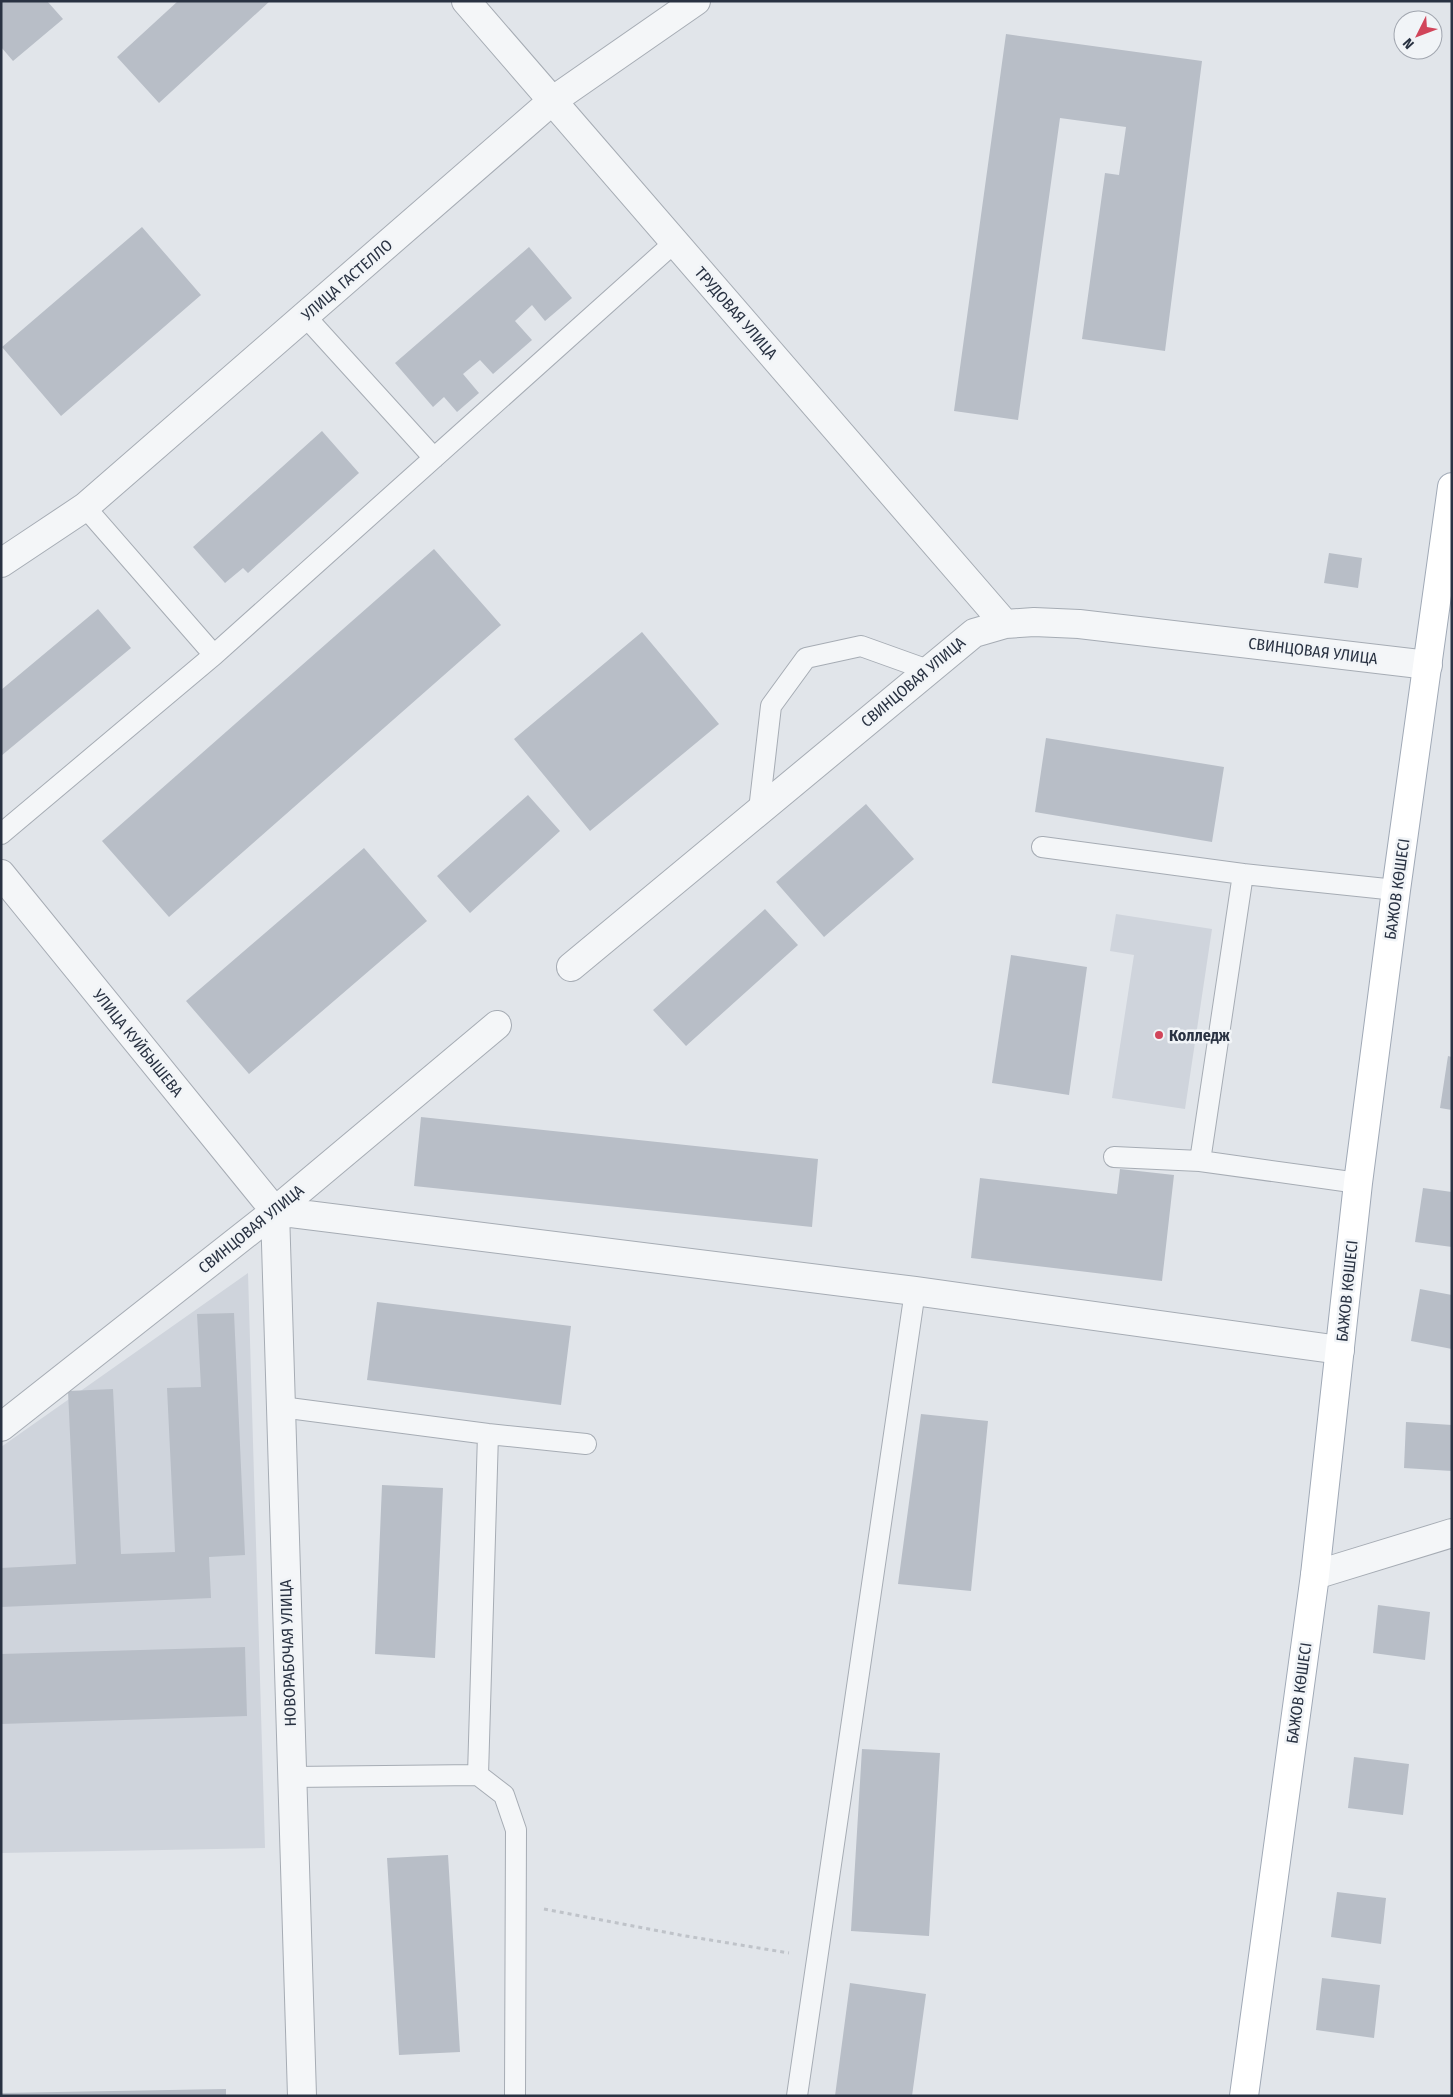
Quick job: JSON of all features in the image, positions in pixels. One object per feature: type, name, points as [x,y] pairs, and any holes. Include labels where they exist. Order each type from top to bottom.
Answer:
[{"type":"main road","name":"БАЖОВ КӨШЕСІ","points":[[1244,2096],[1315,1575],[1358,1183],[1396,890],[1452,487]]},
{"type":"street","name":"ТРУДОВАЯ УЛИЦА","points":[[466,1],[1005,624]]},
{"type":"street","name":"УЛИЦА ГАСТЕЛЛО","points":[[1,564],[86,507],[552,101],[696,1]]},
{"type":"street","name":"СВИНЦОВАЯ УЛИЦА","points":[[570,968],[974,633],[1005,624],[1034,622],[1079,624],[1428,664]]},
{"type":"street","name":"УЛИЦА КУЙБЫШЕВА","points":[[1,874],[275,1211]]},
{"type":"street","name":"СВИНЦОВАЯ УЛИЦА","points":[[1,1428],[275,1211],[497,1025]]},
{"type":"street","points":[[275,1211],[915,1291],[1340,1350]]},
{"type":"street","name":"НОВОРАБОЧАЯ УЛИЦА","points":[[275,1211],[302,2096]]},
{"type":"street","points":[[1315,1575],[1452,1533]]},
{"type":"lane","points":[[1,834],[214,655],[675,242]]},
{"type":"lane","points":[[304,316],[434,458]]},
{"type":"lane","points":[[86,507],[214,655]]},
{"type":"lane","points":[[759,810],[771,706],[806,658],[861,646],[928,670]]},
{"type":"lane","points":[[1042,847],[1243,874],[1396,890]]},
{"type":"lane","points":[[1200,1161],[1243,874]]},
{"type":"lane","points":[[1114,1157],[1200,1161],[1358,1183]]},
{"type":"lane","points":[[797,2096],[915,1291]]},
{"type":"lane","points":[[281,1407],[488,1434],[586,1444]]},
{"type":"lane","points":[[478,1775],[488,1434]]},
{"type":"lane","points":[[292,1777],[478,1775],[504,1795],[516,1830],[515,2096]]},
{"type":"path","points":[[516,1903],[680,1935],[817,1958]]},
{"type":"shaded area","name":"Колледж","points":[[1116,914],[1212,929],[1185,1109],[1112,1098],[1134,955],[1110,951]]},
{"type":"shaded area","points":[[248,1273],[265,1848],[1,1853],[1,1447]]},
{"type":"building","points":[[1,1],[47,1],[63,19],[13,61],[1,47]]},
{"type":"building","points":[[178,1],[270,1],[159,103],[117,57]]},
{"type":"building","points":[[1006,34],[1202,61],[1165,351],[1082,339],[1105,173],[1119,175],[1126,127],[1060,118],[1018,420],[954,411]]},
{"type":"building","points":[[142,227],[201,295],[61,416],[2,347]]},
{"type":"building","points":[[529,247],[572,298],[545,321],[532,305],[515,321],[532,340],[493,374],[480,360],[463,374],[479,393],[457,412],[444,397],[433,407],[395,363]]},
{"type":"building","points":[[322,431],[359,473],[248,573],[243,568],[225,583],[193,547]]},
{"type":"building","points":[[434,549],[501,625],[169,917],[102,841]]},
{"type":"building","points":[[1329,553],[1362,558],[1358,588],[1324,583]]},
{"type":"building","points":[[98,609],[131,648],[1,756],[1,690]]},
{"type":"building","points":[[642,632],[719,724],[590,831],[514,739]]},
{"type":"building","points":[[1046,738],[1224,767],[1212,842],[1035,812]]},
{"type":"building","points":[[528,795],[560,831],[470,913],[437,876]]},
{"type":"building","points":[[866,804],[914,859],[824,937],[776,882]]},
{"type":"building","points":[[364,848],[427,921],[249,1074],[186,1001]]},
{"type":"building","points":[[765,909],[798,945],[686,1046],[653,1010]]},
{"type":"building","points":[[1011,955],[1087,967],[1069,1095],[992,1083]]},
{"type":"building","points":[[1448,1056],[1452,1057],[1452,1110],[1440,1108]]},
{"type":"building","points":[[421,1117],[818,1159],[812,1227],[414,1186]]},
{"type":"building","points":[[1120,1169],[1174,1175],[1162,1281],[971,1258],[980,1178],[1117,1194]]},
{"type":"building","points":[[1423,1188],[1452,1192],[1452,1247],[1415,1242]]},
{"type":"building","points":[[1420,1289],[1452,1295],[1452,1349],[1411,1341]]},
{"type":"building","points":[[377,1302],[571,1326],[561,1405],[367,1380]]},
{"type":"building","points":[[234,1313],[245,1555],[209,1557],[211,1598],[1,1607],[1,1568],[76,1564],[68,1391],[113,1389],[121,1554],[175,1552],[167,1388],[201,1387],[197,1314]]},
{"type":"building","points":[[921,1414],[988,1421],[971,1591],[898,1584]]},
{"type":"building","points":[[1406,1422],[1452,1425],[1452,1471],[1404,1468]]},
{"type":"building","points":[[382,1485],[443,1488],[435,1658],[375,1654]]},
{"type":"building","points":[[1378,1605],[1430,1612],[1425,1660],[1373,1653]]},
{"type":"building","points":[[245,1647],[247,1716],[1,1724],[1,1654]]},
{"type":"building","points":[[862,1749],[940,1753],[929,1936],[851,1931]]},
{"type":"building","points":[[1354,1757],[1409,1764],[1403,1815],[1348,1808]]},
{"type":"building","points":[[448,1855],[460,2052],[399,2055],[387,1858]]},
{"type":"building","points":[[1337,1892],[1386,1898],[1381,1944],[1331,1937]]},
{"type":"building","points":[[1322,1978],[1380,1985],[1374,2038],[1316,2030]]},
{"type":"building","points":[[850,1983],[926,1994],[912,2096],[835,2096]]},
{"type":"building","points":[[226,2089],[226,2096],[1,2096],[1,2093]]},
{"type":"place","name":"Колледж","points":[[1159,1035]]}]
